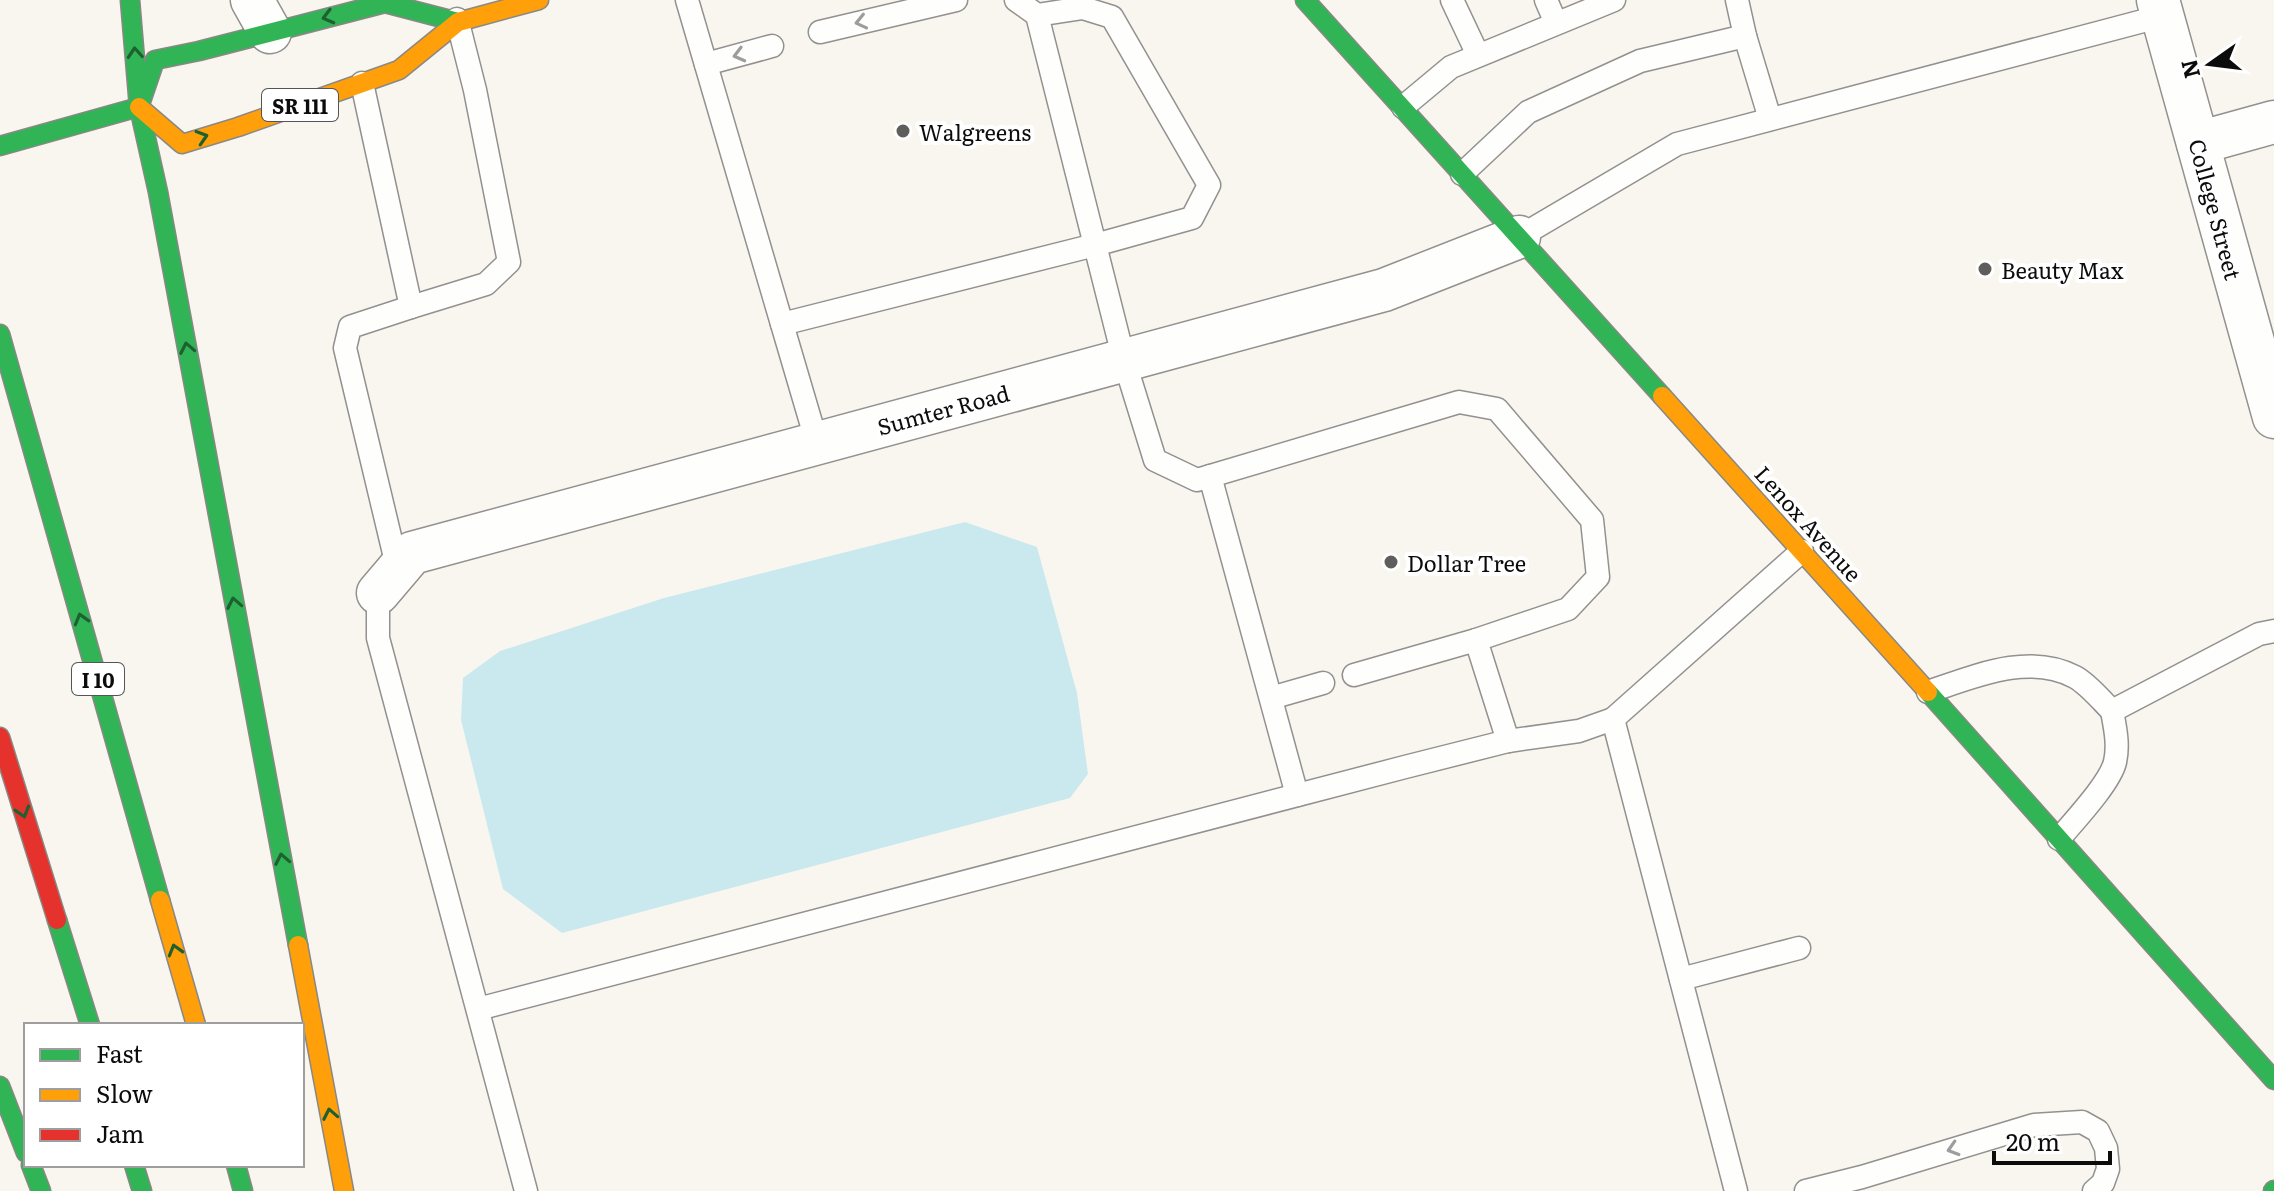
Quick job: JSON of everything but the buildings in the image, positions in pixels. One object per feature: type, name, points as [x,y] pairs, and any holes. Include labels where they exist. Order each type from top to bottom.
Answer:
[{"type":"main road","points":[[130,0],[139,107],[158,192],[344,1191]]},
{"type":"main road","name":"SR 111","points":[[455,11],[399,70],[238,127],[182,144],[139,107],[155,60],[261,16],[385,3],[455,11],[539,0]]},
{"type":"main road","name":"Lenox Avenue","points":[[1305,0],[2274,1080]]},
{"type":"main road","points":[[0,146],[139,107]]},
{"type":"main road","name":"I 10","points":[[0,334],[195,1023]]},
{"type":"main road","points":[[0,737],[89,1023]]},
{"type":"main road","points":[[0,1086],[24,1148]]},
{"type":"main road","points":[[32,1167],[41,1191]]},
{"type":"main road","points":[[135,1167],[142,1191]]},
{"type":"main road","points":[[237,1167],[243,1191]]},
{"type":"street","name":"College Street","points":[[2160,8],[2274,417]]},
{"type":"street","points":[[2198,143],[2274,122]]},
{"type":"street","name":"Sumter Road","points":[[388,581],[412,553],[1384,290],[1519,237]]},
{"type":"lane","points":[[687,0],[817,443]]},
{"type":"lane","points":[[820,32],[956,0]]},
{"type":"lane","points":[[1016,0],[1037,15],[1124,360],[1155,460],[1197,480],[1459,402],[1497,409],[1592,520],[1598,577],[1568,609],[1476,640],[1354,675]]},
{"type":"lane","points":[[1452,0],[1478,55]]},
{"type":"lane","points":[[1546,0],[1556,23]]},
{"type":"lane","points":[[1403,107],[1451,67],[1556,23],[1585,5],[1614,0]]},
{"type":"lane","points":[[1737,0],[1770,119]]},
{"type":"lane","points":[[782,324],[1192,218],[1209,185],[1112,17],[1083,8],[1037,15]]},
{"type":"lane","points":[[1519,237],[1677,144],[2160,8]]},
{"type":"lane","points":[[455,11],[475,90],[509,262],[486,284],[350,327],[345,348],[388,581],[378,638],[526,1191]]},
{"type":"lane","points":[[1462,174],[1528,112],[1640,61],[1745,36]]},
{"type":"lane","points":[[706,64],[772,46]]},
{"type":"lane","points":[[362,83],[411,307]]},
{"type":"lane","points":[[1210,476],[1297,795]]},
{"type":"lane","points":[[478,1009],[1508,741],[1579,731],[1613,719],[1802,551]]},
{"type":"lane","points":[[2112,711],[2259,634],[2274,631]]},
{"type":"lane","points":[[1476,640],[1508,741]]},
{"type":"lane","points":[[1928,692],[1994,671],[2042,666],[2076,677],[2112,711],[2117,737],[2115,764],[2100,789],[2059,839]]},
{"type":"lane","points":[[1271,698],[1323,683]]},
{"type":"lane","points":[[1613,719],[1736,1191]]},
{"type":"lane","points":[[1681,979],[1799,948]]},
{"type":"lane","points":[[1806,1191],[2034,1125],[2082,1122],[2098,1131],[2106,1148],[2108,1169],[2103,1183],[2094,1191]]},
{"type":"water","points":[[965,522],[1037,547],[1077,693],[1088,774],[1070,798],[562,933],[503,889],[461,720],[463,678],[500,651],[664,598]]},
{"type":"traffic: fast","points":[[130,0],[139,107],[158,192],[298,945]]},
{"type":"traffic: fast","points":[[1305,0],[1662,396]]},
{"type":"traffic: fast","points":[[139,107],[155,60],[385,3],[458,22]]},
{"type":"traffic: fast","points":[[0,146],[139,107]]},
{"type":"traffic: fast","points":[[0,334],[160,900]]},
{"type":"traffic: fast","points":[[1928,692],[2274,1080]]},
{"type":"traffic: fast","points":[[57,920],[89,1023]]},
{"type":"traffic: fast","points":[[0,1086],[24,1148]]},
{"type":"traffic: fast","points":[[32,1167],[41,1191]]},
{"type":"traffic: fast","points":[[135,1167],[142,1191]]},
{"type":"traffic: fast","points":[[237,1167],[243,1191]]},
{"type":"traffic: slow","points":[[139,107],[182,144],[399,70],[458,22],[539,0]]},
{"type":"traffic: slow","points":[[1662,396],[1928,692]]},
{"type":"traffic: slow","points":[[160,900],[195,1023]]},
{"type":"traffic: slow","points":[[298,945],[344,1191]]},
{"type":"traffic: jam","points":[[0,737],[57,920]]},
{"type":"place","name":"Walgreens","points":[[903,131]]},
{"type":"place","name":"Beauty Max","points":[[1985,269]]},
{"type":"place","name":"Dollar Tree","points":[[1391,562]]}]
